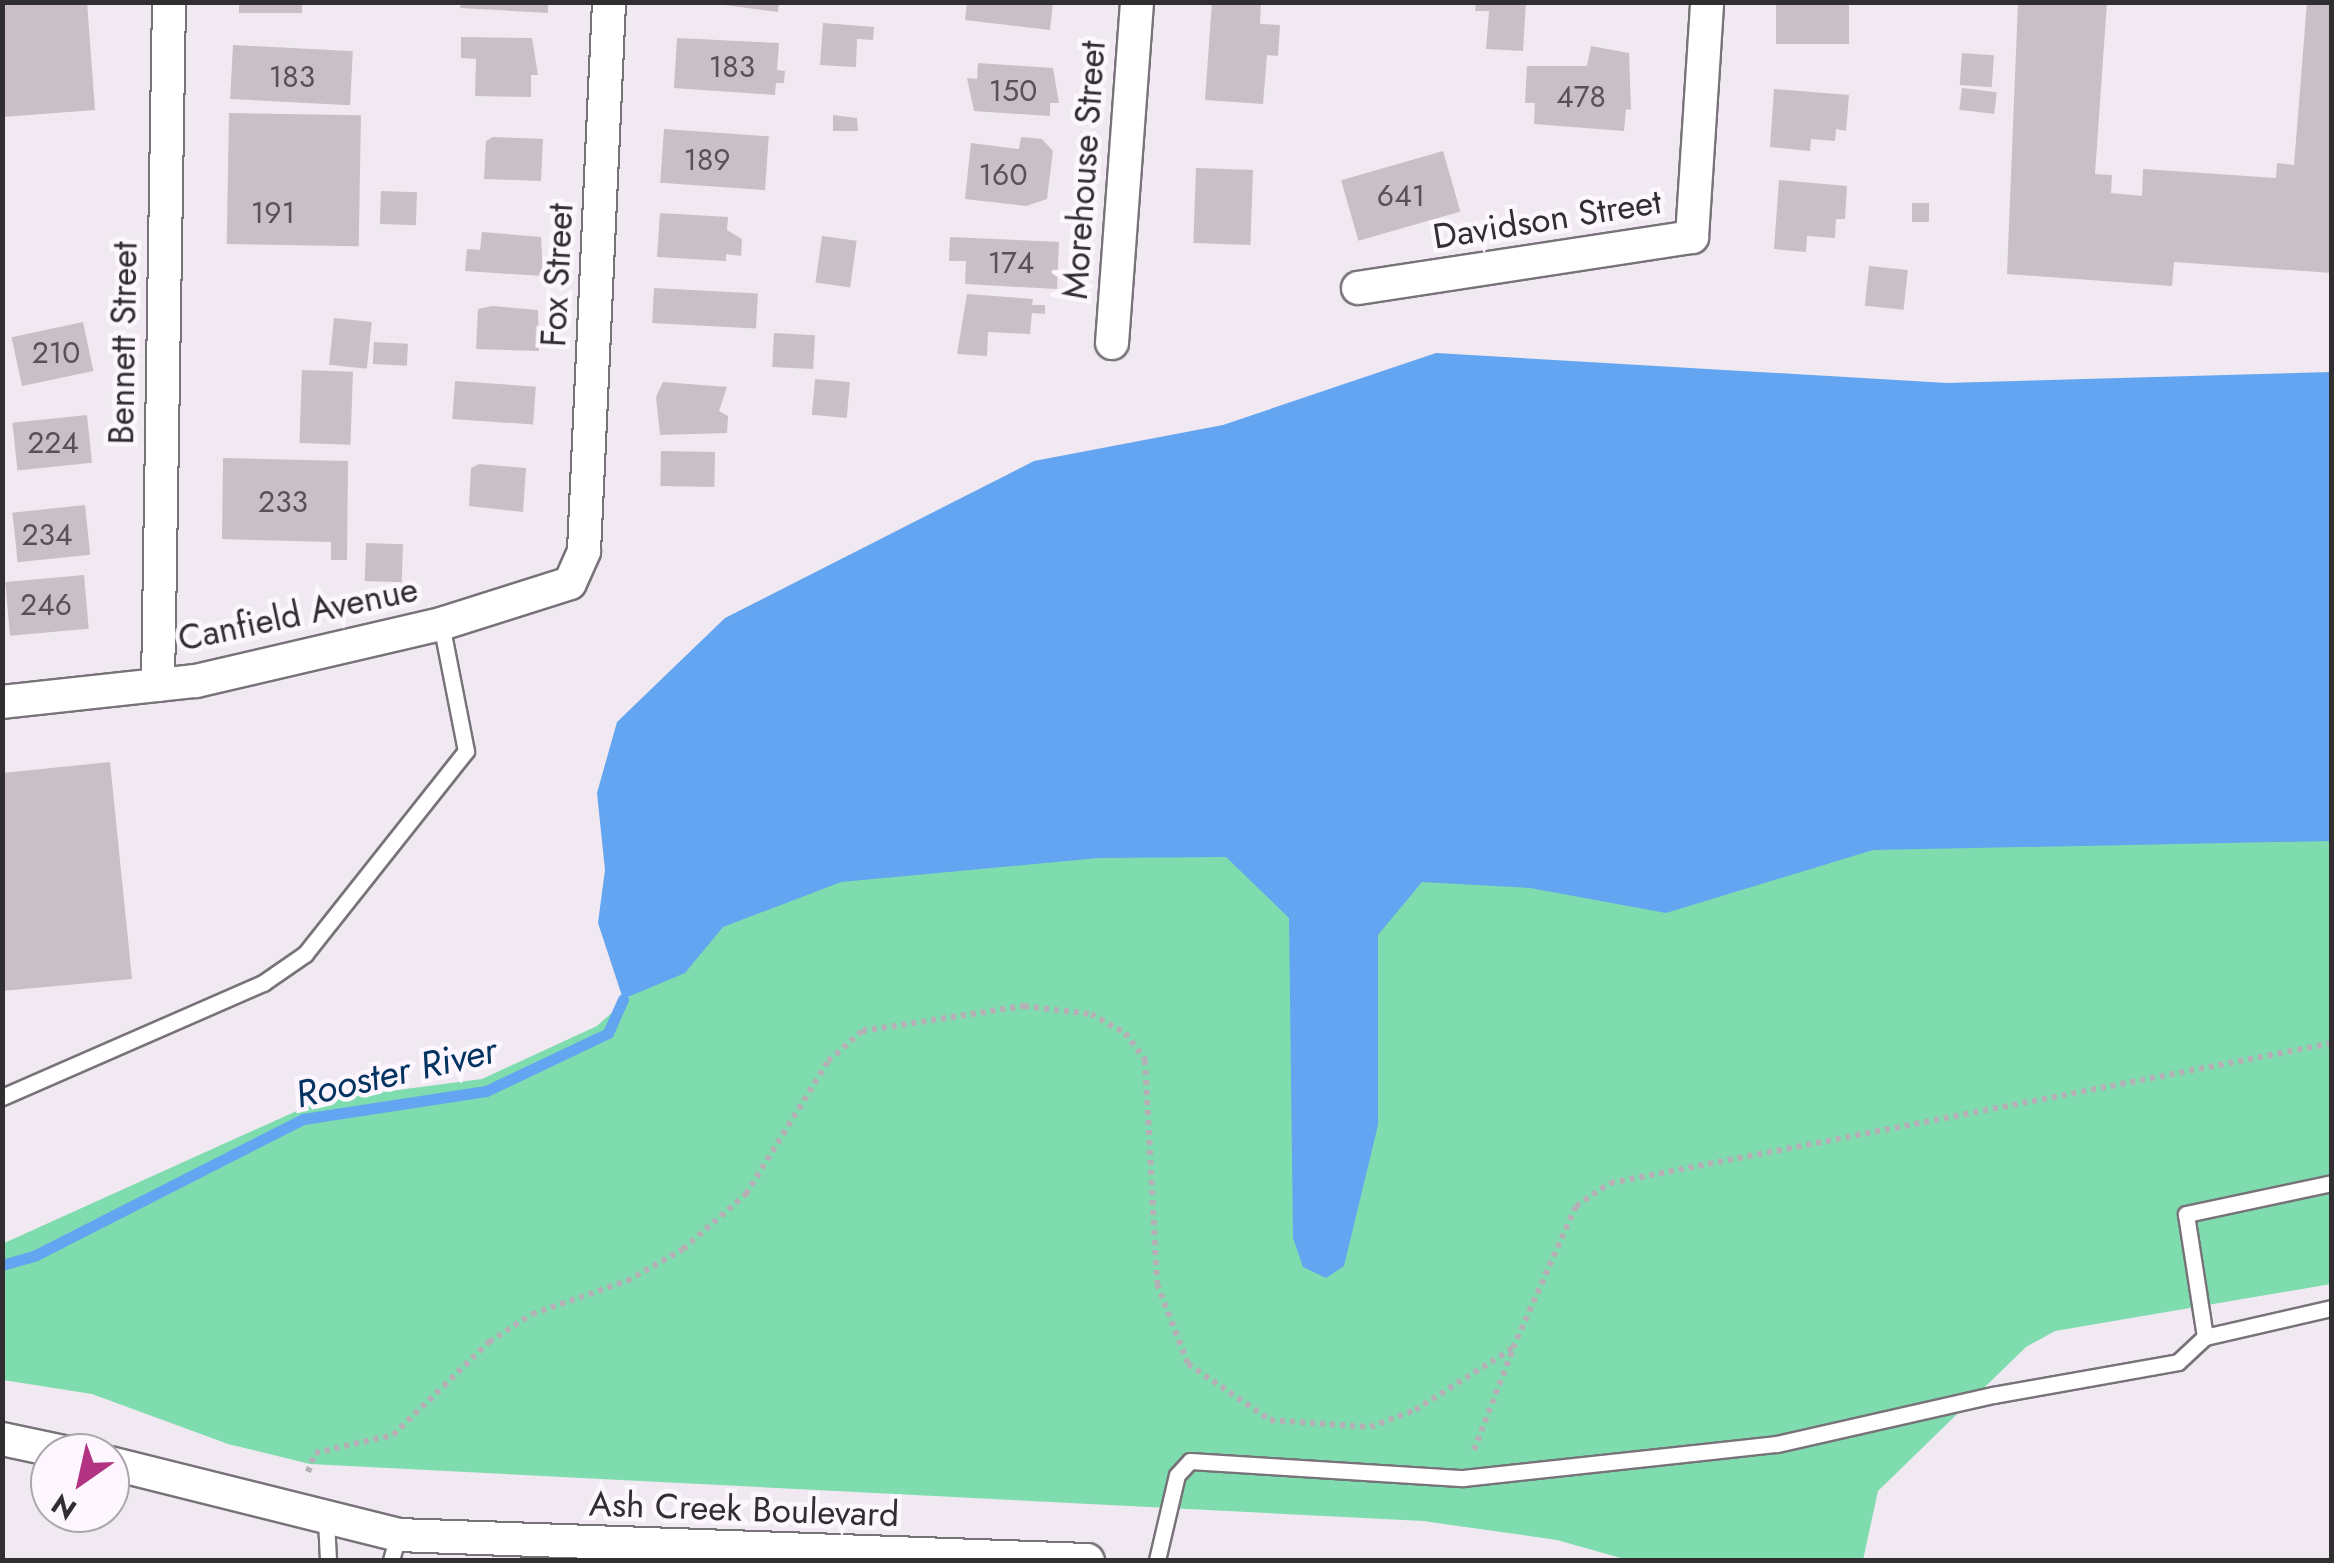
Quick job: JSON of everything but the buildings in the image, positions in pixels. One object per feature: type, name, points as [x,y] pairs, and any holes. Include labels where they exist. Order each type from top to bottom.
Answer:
[{"type":"street","name":"Bennett Street","points":[[158,685],[169,2]]},
{"type":"street","name":"Fox Street","points":[[584,552],[609,2]]},
{"type":"street","name":"Morehouse Street","points":[[1112,343],[1137,2]]},
{"type":"street","name":"Davidson Street","points":[[1358,288],[1692,238],[1708,2]]},
{"type":"street","name":"Canfield Avenue","points":[[2,702],[158,685],[441,624],[560,590],[584,552]]},
{"type":"street","points":[[2,1439],[30,1445]]},
{"type":"street","name":"Ash Creek Boulevard","points":[[130,1468],[326,1520],[394,1548],[1088,1560]]},
{"type":"street","points":[[394,1548],[425,1560]]},
{"type":"lane","points":[[2,1097],[262,983],[305,954],[466,751],[441,624]]},
{"type":"lane","points":[[2206,1337],[2186,1214],[2332,1182]]},
{"type":"lane","points":[[1156,1560],[1178,1474],[1190,1461],[1463,1478],[1777,1444],[1993,1395],[2178,1362],[2206,1337],[2332,1308]]},
{"type":"lane","points":[[326,1520],[328,1560]]},
{"type":"path","points":[[308,1472],[315,1453],[393,1435],[490,1342],[532,1314],[627,1281],[683,1249],[746,1194],[828,1060],[862,1031],[1024,1006],[1090,1014],[1125,1033],[1144,1060],[1157,1284],[1188,1364],[1233,1399],[1270,1420],[1370,1427],[1415,1410],[1514,1348]]},
{"type":"path","points":[[1463,1478],[1576,1206],[1610,1182],[2332,1043]]},
{"type":"green space","points":[[2331,693],[2331,1284],[2055,1331],[2026,1347],[1878,1491],[1863,1560],[1628,1560],[1557,1540],[1423,1521],[310,1464],[228,1444],[92,1394],[3,1380],[2,1244],[321,1100],[482,1079],[597,1026],[680,951],[730,850]]},
{"type":"water","points":[[1436,353],[1947,383],[2331,372],[2331,841],[1873,850],[1666,913],[1530,888],[1422,882],[1378,935],[1378,1125],[1344,1266],[1326,1278],[1303,1267],[1293,1238],[1289,918],[1226,857],[1099,858],[841,882],[723,927],[685,973],[623,999],[598,923],[605,870],[597,793],[617,722],[725,618],[1034,461],[1223,425]]},
{"type":"waterway","name":"Rooster River","points":[[2,1265],[36,1255],[303,1119],[486,1091],[608,1033],[623,999]]}]
